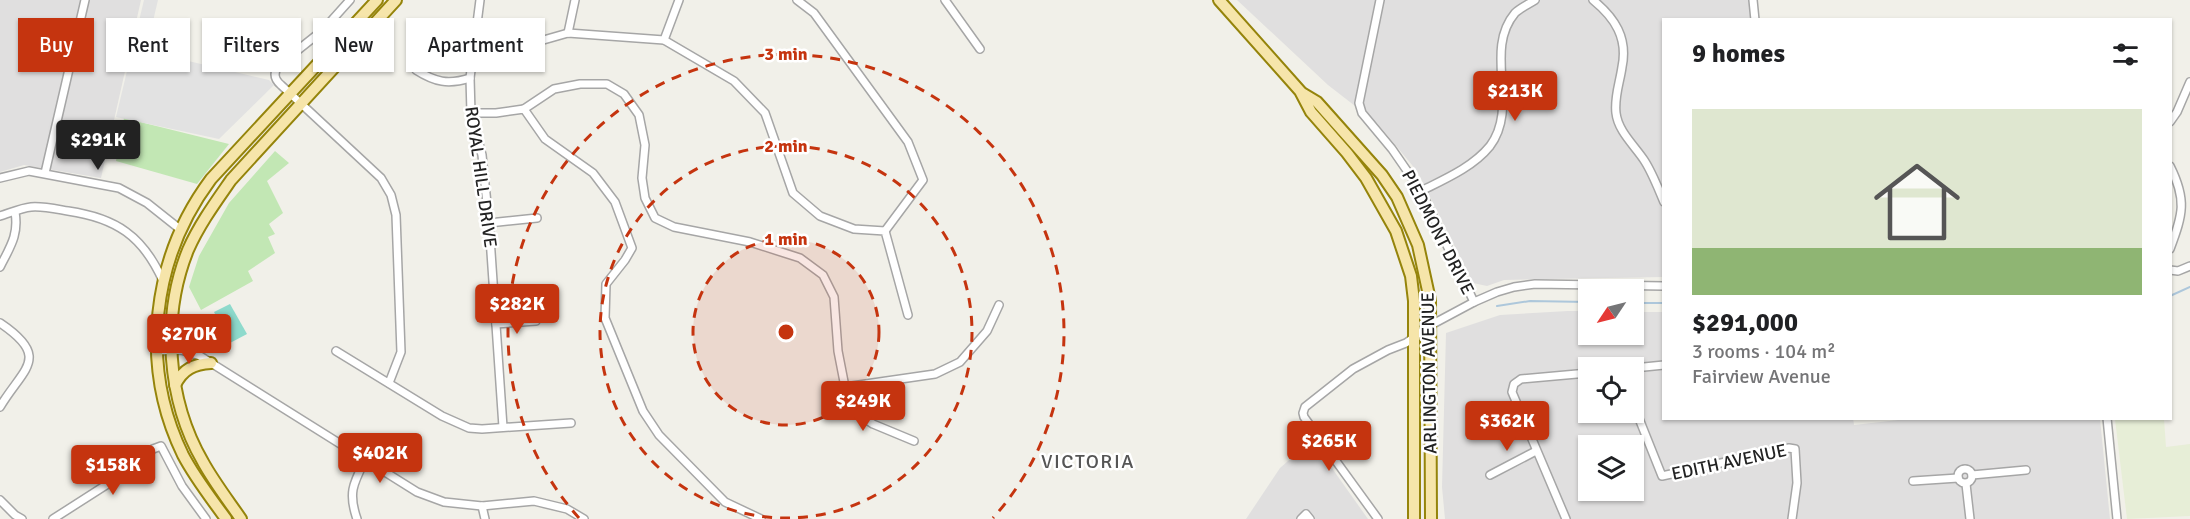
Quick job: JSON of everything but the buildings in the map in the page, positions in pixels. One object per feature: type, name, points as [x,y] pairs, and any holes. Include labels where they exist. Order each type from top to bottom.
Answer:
[{"type":"main road","points":[[226,519],[183,453],[165,404],[158,369],[157,310],[166,265],[194,203],[211,179],[377,0]]},
{"type":"main road","points":[[241,519],[202,461],[184,420],[175,385],[172,350],[177,289],[188,253],[212,207],[231,180],[396,0]]},
{"type":"main road","name":"ARLINGTON AVENUE","points":[[1219,0],[1300,91],[1311,112],[1366,178],[1396,231],[1411,276],[1414,301],[1414,519]]},
{"type":"main road","name":"ARLINGTON AVENUE","points":[[1300,91],[1317,102],[1382,175],[1397,197],[1418,245],[1430,300],[1431,519]]},
{"type":"main road","points":[[177,289],[174,276],[185,237],[181,230]]},
{"type":"main road","points":[[175,385],[187,369],[197,364],[211,363]]},
{"type":"street","points":[[45,173],[85,0]]},
{"type":"street","points":[[350,0],[323,30],[275,70],[277,82],[381,178],[391,195],[396,215],[401,352],[389,383]]},
{"type":"street","name":"ROYAL HILL DRIVE","points":[[477,18],[480,0]]},
{"type":"street","points":[[568,33],[575,0]]},
{"type":"street","points":[[664,40],[679,0]]},
{"type":"street","points":[[797,0],[814,13],[908,142],[923,180],[885,231]]},
{"type":"street","points":[[945,0],[980,49]]},
{"type":"street","name":"PIEDMONT DRIVE","points":[[1380,0],[1359,103],[1362,113],[1392,149],[1421,191],[1474,302]]},
{"type":"street","points":[[1421,191],[1472,162],[1491,145],[1503,117],[1502,37],[1516,12],[1535,0]]},
{"type":"street","points":[[1593,0],[1608,12],[1621,33],[1624,49],[1617,85],[1616,114],[1627,138],[1644,161],[1662,198]]},
{"type":"street","points":[[1753,0],[1755,18]]},
{"type":"street","points":[[545,40],[568,33],[664,40],[734,81],[765,113],[793,193],[819,216],[854,229],[885,231]]},
{"type":"street","points":[[419,72],[431,80],[444,83],[470,78]]},
{"type":"street","name":"ROYAL HILL DRIVE","points":[[471,72],[471,113],[482,156],[489,223],[503,426]]},
{"type":"street","points":[[2172,119],[2190,82]]},
{"type":"street","points":[[471,113],[496,113],[524,109],[554,89],[580,84],[607,84],[624,94],[639,115],[645,145],[642,178],[645,198],[655,218],[674,227],[750,242],[800,258],[823,275],[834,297],[838,351],[845,387],[858,414],[873,424],[914,441]]},
{"type":"street","points":[[524,109],[545,139],[593,173],[615,202],[625,226],[632,248],[625,261],[606,284],[605,318],[643,411],[659,435],[725,502],[761,519]]},
{"type":"street","points":[[2172,170],[2180,185],[2183,200],[2172,244]]},
{"type":"street","points":[[0,178],[29,171],[119,188],[147,203],[181,230]]},
{"type":"street","points":[[0,216],[30,207],[46,207],[98,217],[137,239],[148,252],[163,281]]},
{"type":"street","points":[[0,267],[14,240],[17,226],[15,212]]},
{"type":"street","points":[[489,223],[537,218]]},
{"type":"street","points":[[885,231],[908,315]]},
{"type":"street","points":[[2172,270],[2178,271],[2190,266]]},
{"type":"street","points":[[1378,519],[1303,413],[1305,407],[1353,369],[1415,338],[1431,325],[1474,302],[1514,287],[1535,284],[1662,286]]},
{"type":"street","points":[[845,387],[935,374],[960,362],[987,331],[999,305]]},
{"type":"street","points":[[496,324],[536,321]]},
{"type":"street","points":[[0,323],[19,336],[27,348],[30,362],[24,375],[0,407]]},
{"type":"street","points":[[157,351],[189,351],[417,492],[444,502],[482,506],[534,501],[567,509],[584,519]]},
{"type":"street","points":[[336,351],[455,423],[469,428],[571,423]]},
{"type":"street","points":[[1644,367],[1662,365]]},
{"type":"street","points":[[1566,519],[1512,392],[1514,384],[1521,379],[1578,374]]},
{"type":"street","points":[[2108,420],[2117,519]]},
{"type":"street","name":"EDITH AVENUE","points":[[1641,423],[1662,476],[1789,448],[1795,449],[1797,483],[1792,519]]},
{"type":"street","points":[[53,519],[117,478],[153,449],[161,446],[182,486],[206,519]]},
{"type":"street","points":[[1490,475],[1536,451]]},
{"type":"street","points":[[357,519],[352,505],[352,486],[364,460]]},
{"type":"street","points":[[1964,469],[1969,470],[1972,475],[1971,481],[1966,484],[1958,477],[1959,472],[1964,469]]},
{"type":"street","points":[[1972,475],[2026,470]]},
{"type":"street","points":[[1913,481],[1958,477]]},
{"type":"street","points":[[1966,484],[1970,519]]},
{"type":"street","points":[[0,500],[22,519]]},
{"type":"street","points":[[482,506],[485,519]]},
{"type":"shaded area","points":[[0,0],[141,0],[137,18],[106,18],[106,72],[125,72],[101,178],[24,165],[0,172]]},
{"type":"shaded area","points":[[144,0],[158,0],[154,18],[140,18]]},
{"type":"shaded area","points":[[1237,0],[1756,0],[1759,18],[1662,18],[1662,277],[1504,280],[1487,286],[1473,283],[1417,171],[1377,123],[1328,85]]},
{"type":"shaded area","points":[[190,61],[202,64],[202,72],[235,72],[269,80],[274,85],[219,139],[116,117],[127,72],[190,72]]},
{"type":"shaded area","points":[[230,304],[247,334],[230,343],[214,312]]},
{"type":"shaded area","points":[[1578,311],[1578,345],[1644,345],[1644,312],[1662,312],[1662,420],[1853,420],[1854,425],[1898,420],[2100,420],[2110,519],[1445,519],[1442,487],[1446,333],[1500,315]]},
{"type":"shaded area","points":[[1312,440],[1368,519],[1246,519],[1280,468]]},
{"type":"green space","points":[[124,118],[229,144],[197,184],[116,161]]},
{"type":"green space","points":[[275,151],[289,163],[267,181],[283,213],[269,224],[275,234],[268,237],[275,253],[248,271],[253,281],[201,310],[189,287],[199,256],[229,203]]},
{"type":"green space","points":[[2115,420],[2164,420],[2166,447],[2190,444],[2190,516],[2127,519]]},
{"type":"waterway","points":[[2172,295],[2190,287]]},
{"type":"waterway","points":[[1497,306],[1530,301],[1578,302]]},
{"type":"waterway","points":[[1644,303],[1662,303]]},
{"type":"district","name":"VICTORIA","points":[[1088,461]]}]
